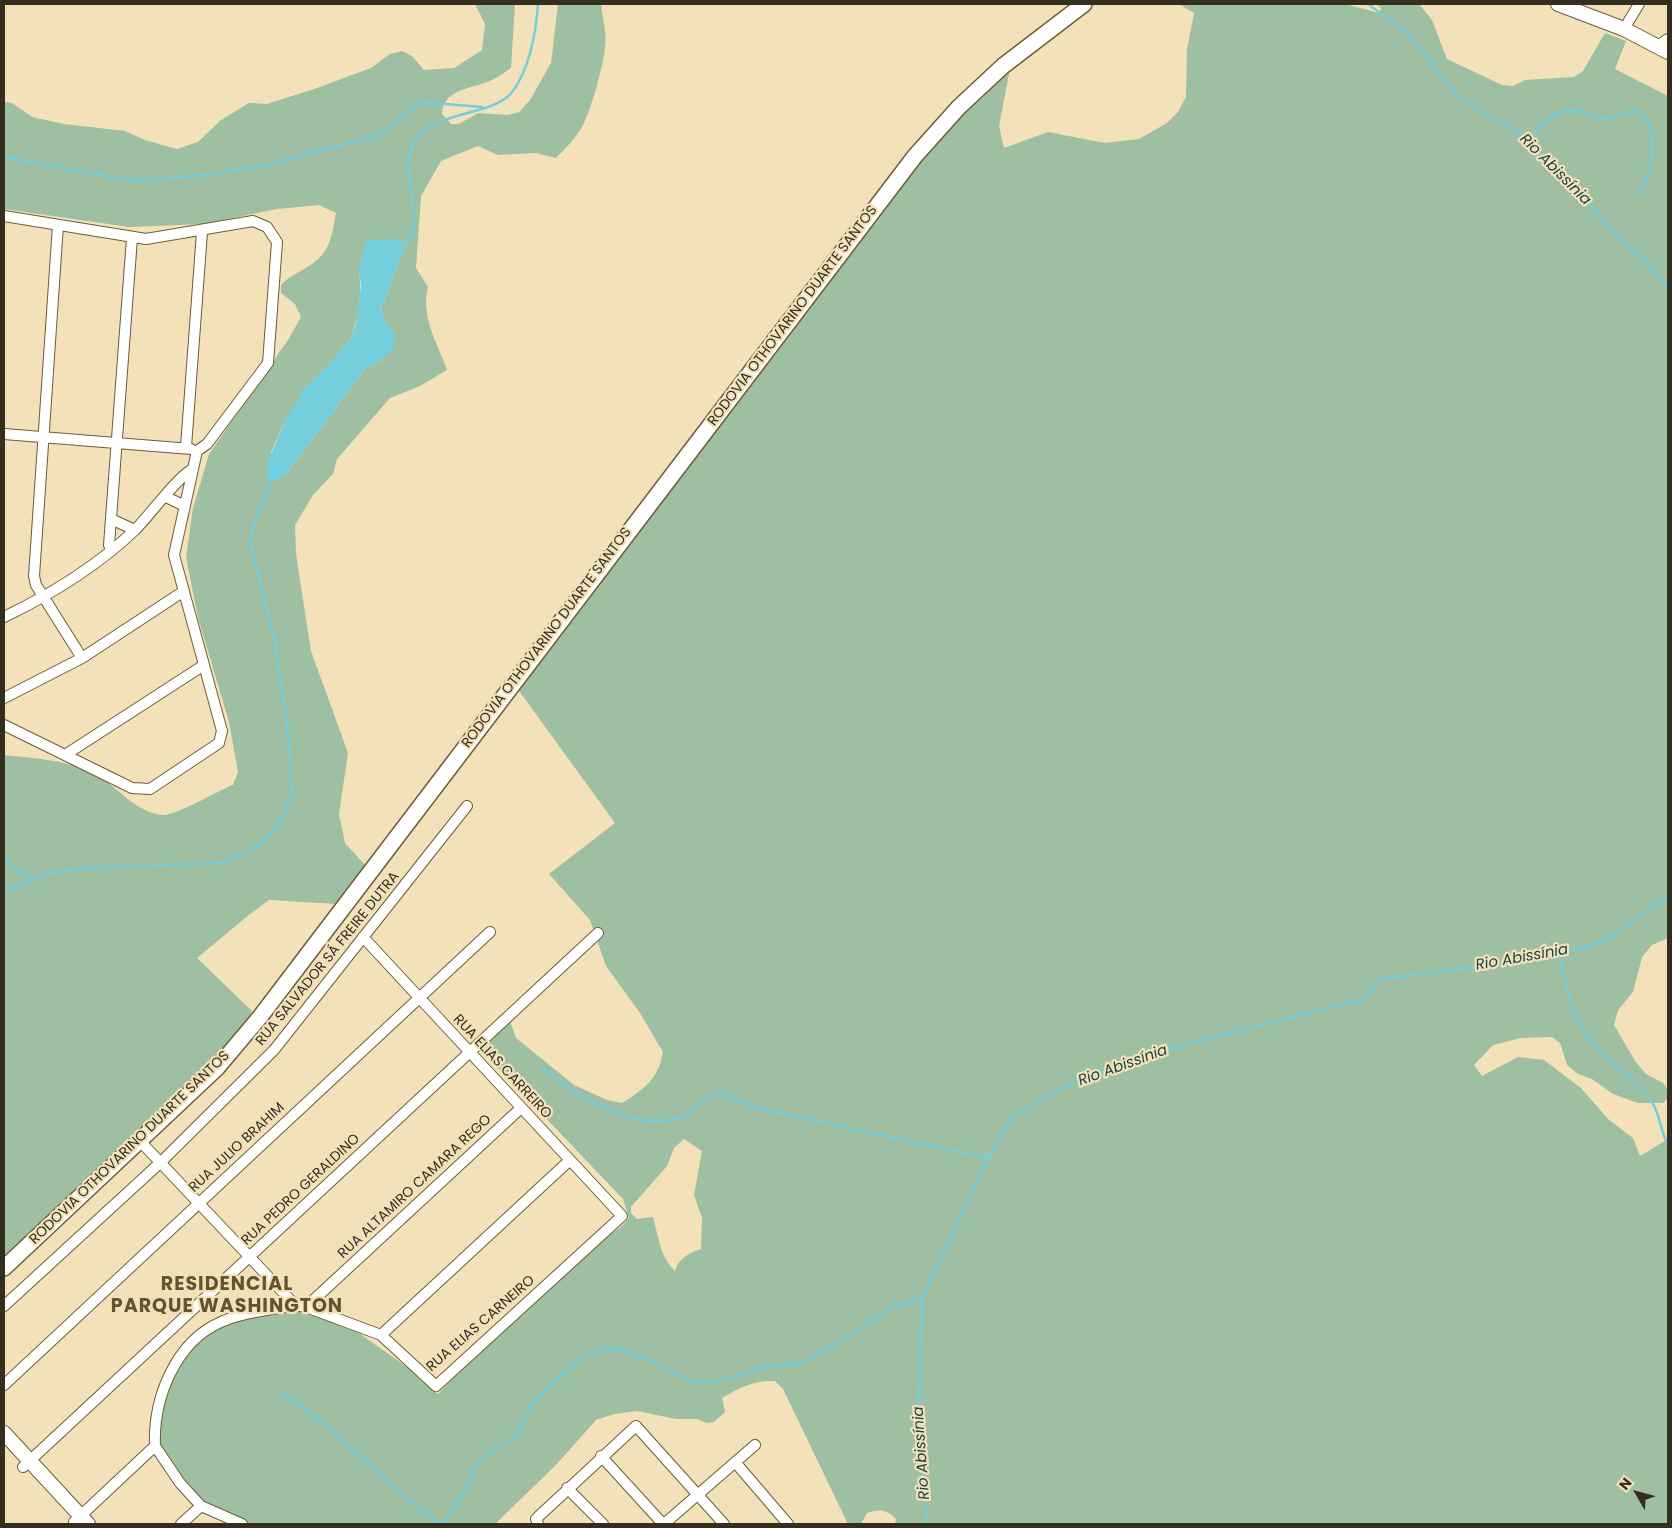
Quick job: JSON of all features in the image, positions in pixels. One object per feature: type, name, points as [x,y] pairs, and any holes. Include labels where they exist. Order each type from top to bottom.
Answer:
[{"type":"main road","name":"RODOVIA OTHOVARINO DUARTE SANTOS","points":[[4,1268],[217,1068],[260,1017],[915,156],[959,107],[1003,66],[1069,10],[1084,4]]},
{"type":"street","points":[[1558,4],[1665,45]]},
{"type":"street","points":[[1624,29],[1639,4]]},
{"type":"street","points":[[4,216],[146,239],[202,232],[253,221],[267,226],[278,242],[268,363],[207,444],[197,451],[174,555],[222,731],[221,739],[216,747],[146,790],[132,788],[4,725]]},
{"type":"street","points":[[58,226],[34,576],[36,585],[82,658]]},
{"type":"street","points":[[186,447],[202,232]]},
{"type":"street","points":[[111,550],[109,545],[132,238]]},
{"type":"street","points":[[4,434],[186,447],[197,451]]},
{"type":"street","points":[[4,617],[82,573],[135,530],[166,497],[185,473],[193,469]]},
{"type":"street","points":[[166,497],[185,506]]},
{"type":"street","points":[[111,519],[135,530]]},
{"type":"street","points":[[4,698],[82,658],[184,591]]},
{"type":"street","points":[[65,756],[204,665]]},
{"type":"street","name":"RUA SALVADOR SÁ FREIRE DUTRA","points":[[4,1306],[161,1162],[274,1050],[467,806]]},
{"type":"street","name":"RUA JULIO BRAHIM","points":[[4,1385],[490,932]]},
{"type":"street","name":"RUA PEDRO GERALDINO","points":[[26,1464],[598,933]]},
{"type":"street","name":"RUA ELIAS CARREIRO","points":[[363,937],[622,1216]]},
{"type":"street","name":"RUA ALTAMIRO CAMARA REGO","points":[[306,1307],[521,1108]]},
{"type":"street","points":[[140,1141],[295,1305]]},
{"type":"street","points":[[381,1335],[570,1160]]},
{"type":"street","name":"RUA ELIAS CARNEIRO","points":[[295,1305],[306,1307],[381,1335],[436,1386],[622,1216]]},
{"type":"street","points":[[242,1524],[201,1506],[180,1483],[155,1446],[156,1412],[166,1380],[183,1353],[196,1338],[219,1322],[295,1305]]},
{"type":"street","points":[[538,1524],[536,1519],[601,1456],[636,1426],[724,1524]]},
{"type":"street","points":[[4,1433],[26,1464],[80,1522],[155,1446]]},
{"type":"street","points":[[601,1456],[663,1524],[755,1445]]},
{"type":"street","points":[[4,1446],[26,1464]]},
{"type":"street","points":[[735,1462],[788,1524]]},
{"type":"street","points":[[567,1488],[603,1524]]},
{"type":"street","points":[[181,1524],[201,1506]]},
{"type":"green space","points":[[475,4],[515,4],[511,68],[494,79],[462,90],[448,99],[442,114],[451,124],[459,124],[478,113],[508,115],[519,112],[530,100],[551,63],[558,4],[601,4],[606,40],[605,51],[595,92],[583,125],[574,139],[556,158],[535,153],[498,155],[478,146],[441,161],[421,196],[416,268],[428,287],[426,309],[428,319],[447,370],[420,386],[390,398],[337,459],[333,474],[313,495],[295,525],[296,554],[311,651],[348,753],[339,814],[345,843],[366,866],[337,904],[269,900],[197,958],[252,1011],[244,1027],[214,1061],[4,1259],[4,755],[54,761],[78,767],[109,783],[136,805],[152,813],[162,815],[177,812],[233,785],[238,772],[229,722],[198,618],[186,557],[193,508],[209,454],[288,340],[301,317],[295,304],[281,293],[281,285],[322,255],[331,238],[336,213],[319,205],[277,209],[203,224],[129,227],[4,209],[4,102],[12,103],[32,117],[64,124],[125,131],[145,140],[177,149],[198,142],[221,120],[249,103],[267,104],[317,88],[371,68],[390,54],[402,51],[412,56],[424,70],[454,68],[482,50],[485,24]],"holes":[[[404,249],[381,309],[385,321],[395,334],[382,360],[366,368],[287,473],[271,452],[285,421],[351,338],[359,304],[359,270]]]},
{"type":"green space","points":[[1179,4],[1345,4],[1379,13],[1381,8],[1376,4],[1419,4],[1432,20],[1447,59],[1502,85],[1513,86],[1525,80],[1574,77],[1583,71],[1605,33],[1626,41],[1615,69],[1668,96],[1668,938],[1652,945],[1642,957],[1633,992],[1618,1010],[1614,1025],[1635,1061],[1646,1074],[1663,1083],[1668,1090],[1668,1098],[1663,1103],[1638,1103],[1613,1094],[1592,1079],[1578,1074],[1567,1065],[1560,1043],[1552,1037],[1521,1038],[1493,1045],[1474,1065],[1482,1076],[1518,1057],[1544,1060],[1581,1088],[1608,1119],[1633,1138],[1640,1156],[1668,1139],[1668,1524],[895,1524],[896,1519],[886,1512],[875,1511],[867,1513],[861,1524],[848,1524],[783,1389],[775,1381],[747,1385],[722,1398],[725,1412],[714,1422],[707,1423],[696,1419],[676,1419],[637,1411],[614,1414],[596,1420],[556,1465],[495,1524],[249,1524],[208,1506],[192,1494],[157,1445],[161,1404],[182,1360],[199,1339],[229,1324],[286,1309],[313,1314],[356,1331],[411,1370],[438,1394],[508,1321],[594,1246],[622,1226],[629,1218],[623,1199],[480,1049],[510,1021],[516,1038],[574,1085],[607,1100],[622,1103],[637,1093],[654,1077],[661,1062],[663,1052],[640,1013],[606,966],[590,920],[549,874],[615,823],[517,688],[930,143],[1011,64],[999,126],[1004,148],[1048,132],[1105,143],[1139,139],[1167,123],[1178,112],[1186,97],[1187,49],[1194,13]],"holes":[[[684,1139],[702,1151],[694,1195],[702,1218],[701,1249],[685,1257],[676,1267],[675,1271],[663,1252],[653,1217],[637,1219],[631,1213],[631,1207],[667,1166],[674,1148]]]},
{"type":"water","points":[[394,239],[403,243],[404,249],[381,309],[385,321],[395,334],[393,350],[382,360],[366,368],[287,473],[278,480],[268,480],[266,466],[285,421],[303,391],[330,364],[351,338],[356,324],[361,286],[359,270],[366,240]]},
{"type":"waterway","points":[[401,245],[413,236],[413,202],[408,167],[410,153],[417,138],[428,128],[442,121],[490,106],[503,100],[513,91],[528,60],[536,26],[538,4]]},
{"type":"waterway","name":"Rio Abissínia","points":[[1368,4],[1406,32],[1458,96],[1484,113],[1508,125],[1530,143],[1588,202],[1611,230],[1649,264],[1668,287]]},
{"type":"waterway","points":[[4,157],[133,181],[204,175],[269,164],[378,135],[421,102],[482,107]]},
{"type":"waterway","points":[[1530,143],[1544,123],[1556,114],[1571,111],[1610,119],[1630,112],[1638,112],[1648,122],[1651,131],[1652,150],[1650,169],[1644,186],[1637,196]]},
{"type":"waterway","points":[[4,892],[47,874],[84,868],[220,863],[246,853],[267,838],[280,822],[292,794],[287,722],[275,642],[250,542],[255,522],[272,478]]},
{"type":"waterway","points":[[4,859],[31,879]]},
{"type":"waterway","name":"Rio Abissínia","points":[[927,1524],[918,1428],[922,1298],[988,1158],[1012,1117],[1068,1085],[1145,1055],[1363,999],[1380,979],[1494,965],[1593,945],[1607,939],[1668,896]]},
{"type":"waterway","points":[[1558,952],[1570,999],[1579,1022],[1599,1050],[1650,1099],[1656,1110],[1668,1145]]},
{"type":"waterway","points":[[542,1068],[588,1100],[624,1116],[643,1120],[661,1121],[685,1116],[709,1096],[721,1092],[757,1108],[988,1158]]},
{"type":"waterway","points":[[443,1524],[463,1494],[476,1464],[498,1447],[516,1437],[533,1402],[584,1355],[610,1348],[620,1349],[654,1362],[689,1380],[705,1382],[727,1379],[763,1367],[802,1363],[848,1337],[892,1307],[922,1298]]},
{"type":"waterway","points":[[280,1393],[321,1422],[409,1500],[441,1524]]},
{"type":"district","name":"RESIDENCIAL PARQUE WASHINGTON","points":[[227,1296]]}]
